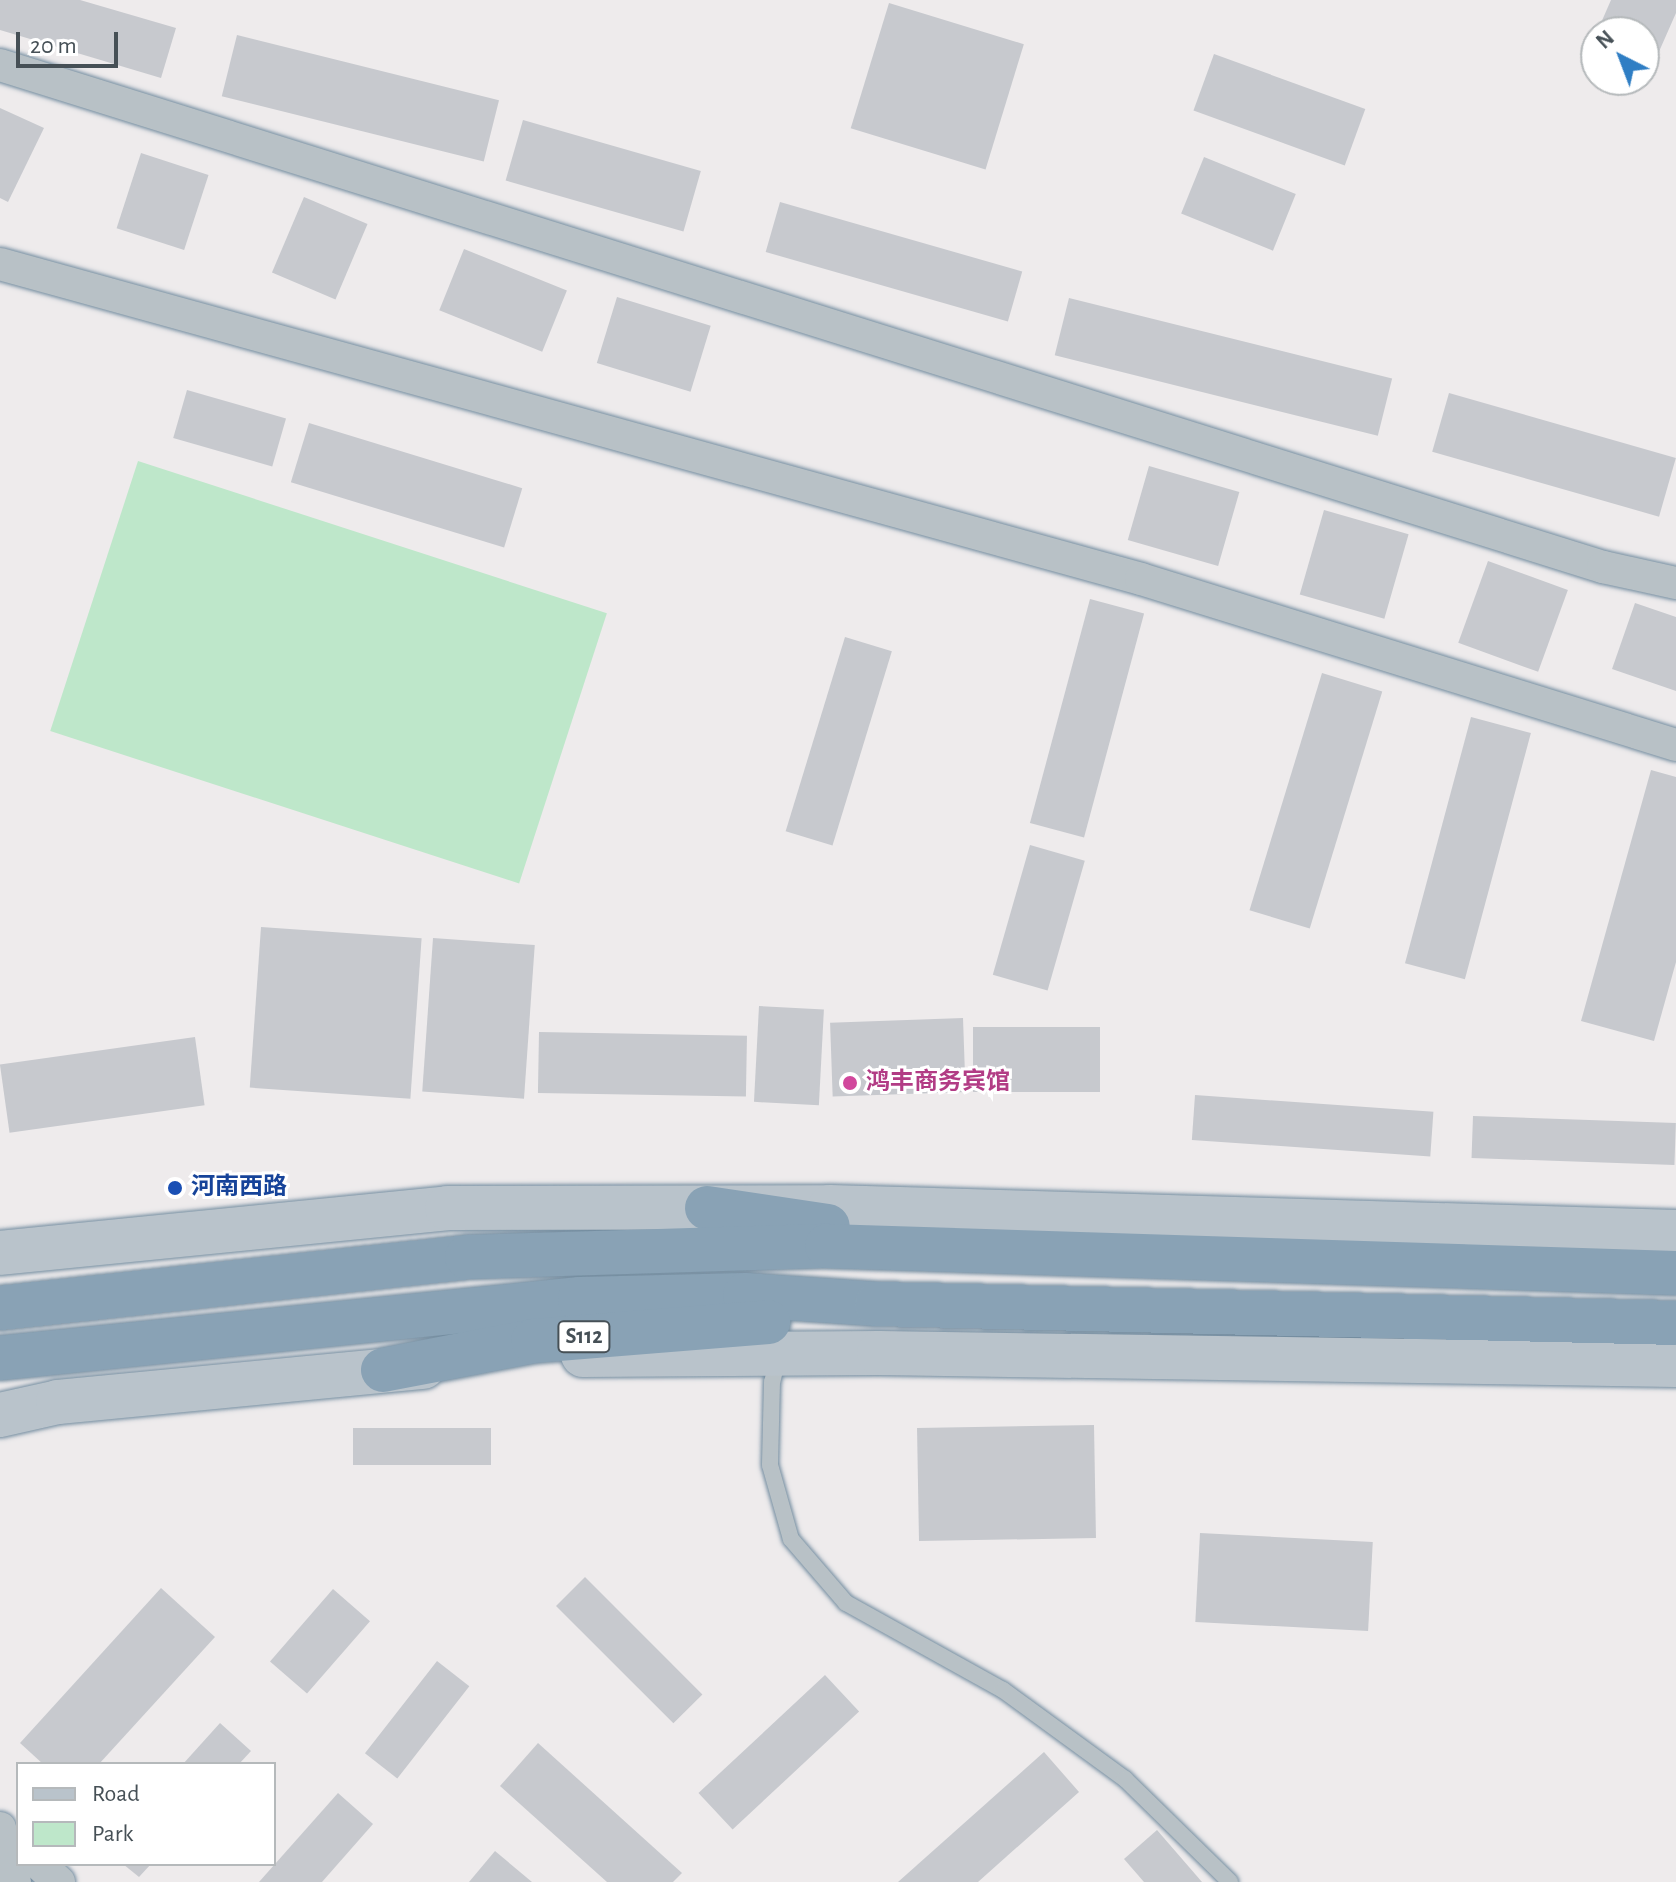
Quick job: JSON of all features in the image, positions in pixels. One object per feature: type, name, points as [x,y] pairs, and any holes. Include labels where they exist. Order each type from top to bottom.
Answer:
[{"type":"highway","points":[[707,1208],[1024,1256]]},
{"type":"highway","points":[[13,1306],[467,1257],[827,1246],[1024,1256],[1676,1273]]},
{"type":"highway","points":[[18,1354],[580,1299],[745,1295],[877,1304],[1676,1323]]},
{"type":"highway","name":"S112","points":[[383,1370],[533,1341],[783,1337],[877,1304]]},
{"type":"main road","points":[[0,1253],[447,1208],[707,1208],[1676,1232]]},
{"type":"main road","points":[[783,1337],[1676,1365]]},
{"type":"main road","name":"S112","points":[[0,1415],[58,1402],[383,1370]]},
{"type":"street","points":[[0,65],[1603,567],[1676,583]]},
{"type":"street","points":[[0,264],[1141,579],[1676,745]]},
{"type":"street","points":[[7,1834],[15,1882]]},
{"type":"street","points":[[41,1866],[59,1882]]},
{"type":"lane","points":[[783,1337],[772,1382],[770,1465],[791,1539],[846,1603],[1015,1698],[1125,1779],[1230,1882]]},
{"type":"green space","points":[[138,461],[607,613],[519,883],[50,731]]},
{"type":"building","points":[[0,0],[80,0],[176,28],[161,78],[0,30]]},
{"type":"building","points":[[1611,0],[1676,0],[1676,13],[1660,49],[1660,16],[1604,16]]},
{"type":"building","points":[[889,3],[1024,44],[986,170],[851,128]]},
{"type":"building","points":[[237,35],[499,100],[484,161],[222,96]]},
{"type":"building","points":[[1214,54],[1365,109],[1345,165],[1193,110]]},
{"type":"building","points":[[0,108],[44,128],[8,202],[0,198]]},
{"type":"building","points":[[523,120],[701,171],[683,232],[506,181]]},
{"type":"building","points":[[141,153],[209,175],[184,250],[117,228]]},
{"type":"building","points":[[1204,157],[1296,194],[1273,251],[1181,214]]},
{"type":"building","points":[[304,197],[368,224],[335,299],[272,272]]},
{"type":"building","points":[[780,202],[1022,271],[1008,321],[766,252]]},
{"type":"building","points":[[464,249],[567,291],[542,352],[439,310]]},
{"type":"building","points":[[617,297],[711,326],[691,392],[597,363]]},
{"type":"building","points":[[1069,298],[1392,379],[1378,436],[1055,355]]},
{"type":"building","points":[[187,390],[286,418],[272,466],[173,438]]},
{"type":"building","points":[[1449,393],[1676,458],[1659,517],[1432,452]]},
{"type":"building","points":[[309,423],[522,488],[504,547],[291,482]]},
{"type":"building","points":[[1149,466],[1239,492],[1218,566],[1128,540]]},
{"type":"building","points":[[1324,510],[1409,534],[1384,619],[1300,595]]},
{"type":"building","points":[[1488,561],[1568,590],[1538,672],[1458,643]]},
{"type":"building","points":[[1090,599],[1144,613],[1084,838],[1030,823]]},
{"type":"building","points":[[1635,603],[1676,617],[1676,691],[1612,669]]},
{"type":"building","points":[[845,637],[892,651],[833,845],[786,831]]},
{"type":"building","points":[[1322,673],[1382,691],[1310,929],[1249,910]]},
{"type":"building","points":[[1471,717],[1531,733],[1465,979],[1405,963]]},
{"type":"building","points":[[1651,770],[1676,777],[1676,962],[1654,1041],[1581,1021]]},
{"type":"building","points":[[1030,845],[1085,861],[1048,990],[993,975]]},
{"type":"building","points":[[261,927],[422,938],[410,1099],[250,1088]]},
{"type":"building","points":[[433,938],[535,945],[524,1099],[422,1092]]},
{"type":"building","points":[[759,1006],[824,1009],[819,1105],[754,1102]]},
{"type":"building","points":[[963,1018],[966,1092],[833,1097],[830,1023]]},
{"type":"building","points":[[973,1027],[1100,1027],[1100,1092],[973,1092]]},
{"type":"building","points":[[539,1032],[747,1036],[746,1097],[538,1093]]},
{"type":"building","points":[[195,1037],[205,1105],[10,1133],[0,1064]]},
{"type":"building","points":[[1195,1095],[1433,1112],[1430,1157],[1192,1140]]},
{"type":"building","points":[[1473,1116],[1676,1123],[1674,1165],[1472,1158]]},
{"type":"building","points":[[1094,1425],[1096,1538],[919,1541],[917,1428]]},
{"type":"building","points":[[353,1428],[491,1428],[491,1465],[353,1465]]},
{"type":"building","points":[[1200,1533],[1373,1542],[1368,1631],[1195,1622]]},
{"type":"building","points":[[585,1577],[702,1694],[673,1723],[556,1606]]},
{"type":"building","points":[[161,1588],[215,1637],[101,1762],[41,1762],[20,1743]]},
{"type":"building","points":[[333,1589],[370,1621],[307,1694],[270,1661]]},
{"type":"building","points":[[437,1661],[469,1686],[397,1778],[365,1753]]},
{"type":"building","points":[[825,1675],[859,1712],[733,1830],[698,1793]]},
{"type":"building","points":[[220,1723],[251,1751],[241,1762],[185,1762]]},
{"type":"building","points":[[538,1743],[682,1873],[673,1882],[607,1882],[500,1786]]},
{"type":"building","points":[[1044,1752],[1079,1792],[978,1882],[898,1882]]},
{"type":"building","points":[[338,1793],[373,1824],[322,1882],[259,1882]]},
{"type":"building","points":[[1157,1830],[1202,1882],[1144,1882],[1124,1859]]},
{"type":"building","points":[[495,1851],[532,1882],[469,1882]]},
{"type":"building","points":[[125,1866],[149,1866],[139,1877]]},
{"type":"place","name":"鸿丰商务宾馆","points":[[850,1083]]},
{"type":"place","name":"河南西路","points":[[175,1188]]}]
